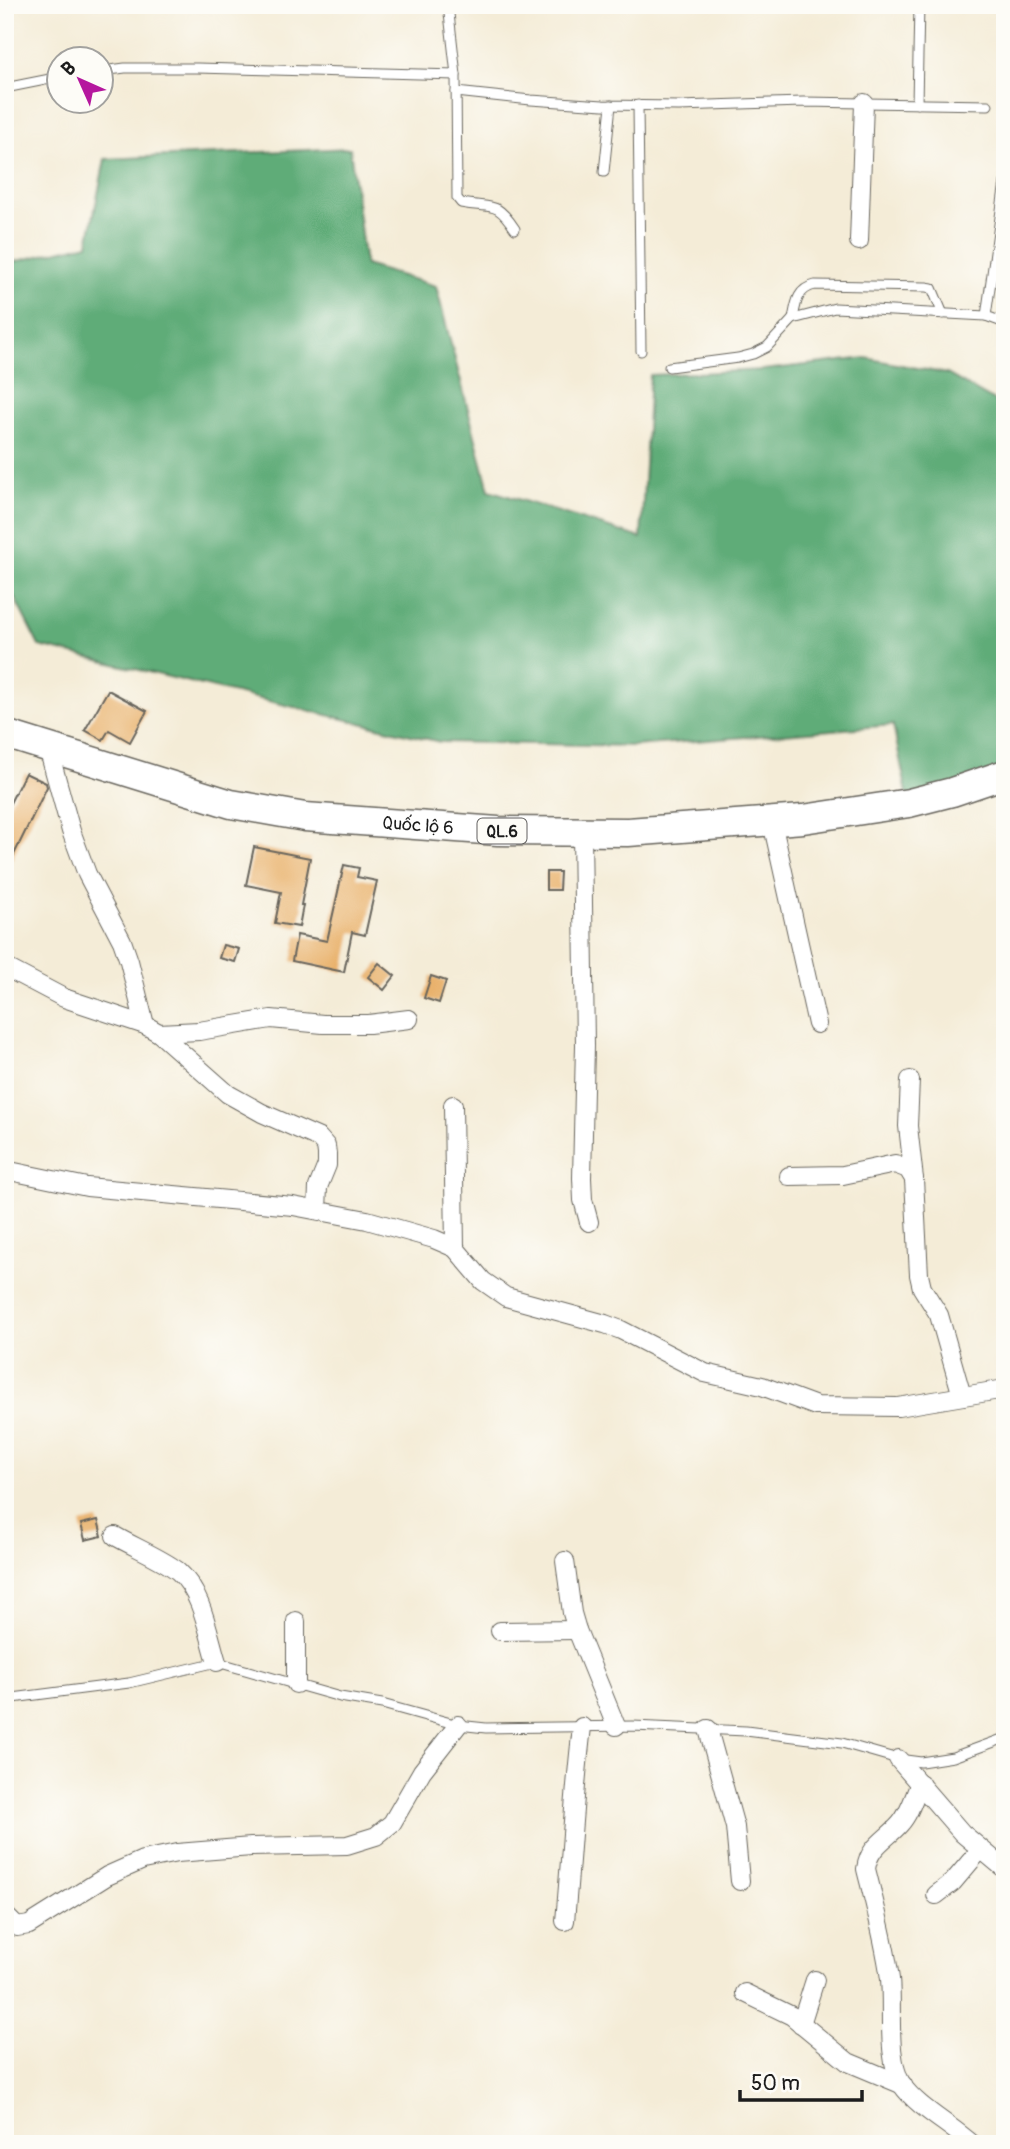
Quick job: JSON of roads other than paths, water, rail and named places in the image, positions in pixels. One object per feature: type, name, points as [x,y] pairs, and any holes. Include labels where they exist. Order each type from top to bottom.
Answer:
[{"type":"highway","name":"Quốc lộ 6","points":[[5,734],[187,792],[265,810],[305,817],[429,827],[582,833],[772,822],[909,803],[1005,774]]},
{"type":"street","points":[[859,241],[864,103]]},
{"type":"street","points":[[48,748],[71,831],[87,874],[122,941],[152,1029],[228,1094],[262,1113],[319,1138],[326,1146],[327,1165],[318,1187],[317,1210]]},
{"type":"street","points":[[772,822],[817,1024]]},
{"type":"street","points":[[582,833],[585,1045],[582,1178],[583,1200],[589,1223]]},
{"type":"street","points":[[5,967],[64,998],[152,1029],[200,1031],[271,1019],[323,1024],[369,1024],[409,1019]]},
{"type":"street","points":[[910,1080],[909,1146],[915,1179],[919,1275],[922,1287],[939,1315],[962,1396]]},
{"type":"street","points":[[453,1105],[454,1248]]},
{"type":"street","points":[[789,1176],[843,1175],[895,1164],[908,1169],[915,1179]]},
{"type":"street","points":[[5,1170],[87,1187],[317,1210],[393,1227],[454,1248],[483,1281],[506,1297],[621,1330],[695,1369],[762,1386],[801,1402],[832,1408],[898,1407],[1005,1389]]},
{"type":"street","points":[[115,1536],[178,1571],[195,1594],[217,1662]]},
{"type":"street","points":[[565,1561],[577,1630],[616,1726]]},
{"type":"street","points":[[296,1621],[296,1684]]},
{"type":"street","points":[[500,1631],[577,1630]]},
{"type":"street","points":[[5,1915],[18,1927],[29,1924],[107,1876],[143,1860],[177,1853],[251,1847],[346,1845],[376,1836],[392,1823],[422,1771],[458,1725]]},
{"type":"street","points":[[565,1921],[573,1802],[582,1727]]},
{"type":"street","points":[[708,1729],[735,1827],[740,1881]]},
{"type":"street","points":[[898,1759],[961,1833],[1005,1869]]},
{"type":"street","points":[[920,1783],[901,1824],[867,1857],[866,1869],[886,1952],[895,2067],[903,2085],[918,2103],[947,2122],[971,2144]]},
{"type":"street","points":[[936,1895],[953,1882],[980,1850]]},
{"type":"street","points":[[801,2024],[815,1980]]},
{"type":"street","points":[[746,1993],[774,2006],[801,2024],[848,2062],[903,2085]]},
{"type":"lane","points":[[448,5],[456,75],[457,198],[461,203],[494,206],[503,212],[515,229]]},
{"type":"lane","points":[[917,104],[919,5]]},
{"type":"lane","points":[[116,69],[197,68],[456,75]]},
{"type":"lane","points":[[5,88],[46,80]]},
{"type":"lane","points":[[456,92],[611,105],[988,105]]},
{"type":"lane","points":[[604,172],[611,105]]},
{"type":"lane","points":[[638,105],[641,351]]},
{"type":"lane","points":[[986,316],[1005,182]]},
{"type":"lane","points":[[669,367],[738,358],[767,347],[793,319],[799,295],[809,286],[926,287],[936,294],[943,314]]},
{"type":"lane","points":[[793,319],[835,308],[986,316],[1005,323]]},
{"type":"lane","points":[[5,1699],[128,1683],[217,1662],[340,1697],[382,1704],[458,1725],[486,1728],[616,1726],[747,1731],[842,1742],[898,1759],[921,1762],[953,1756],[1005,1738]]}]
